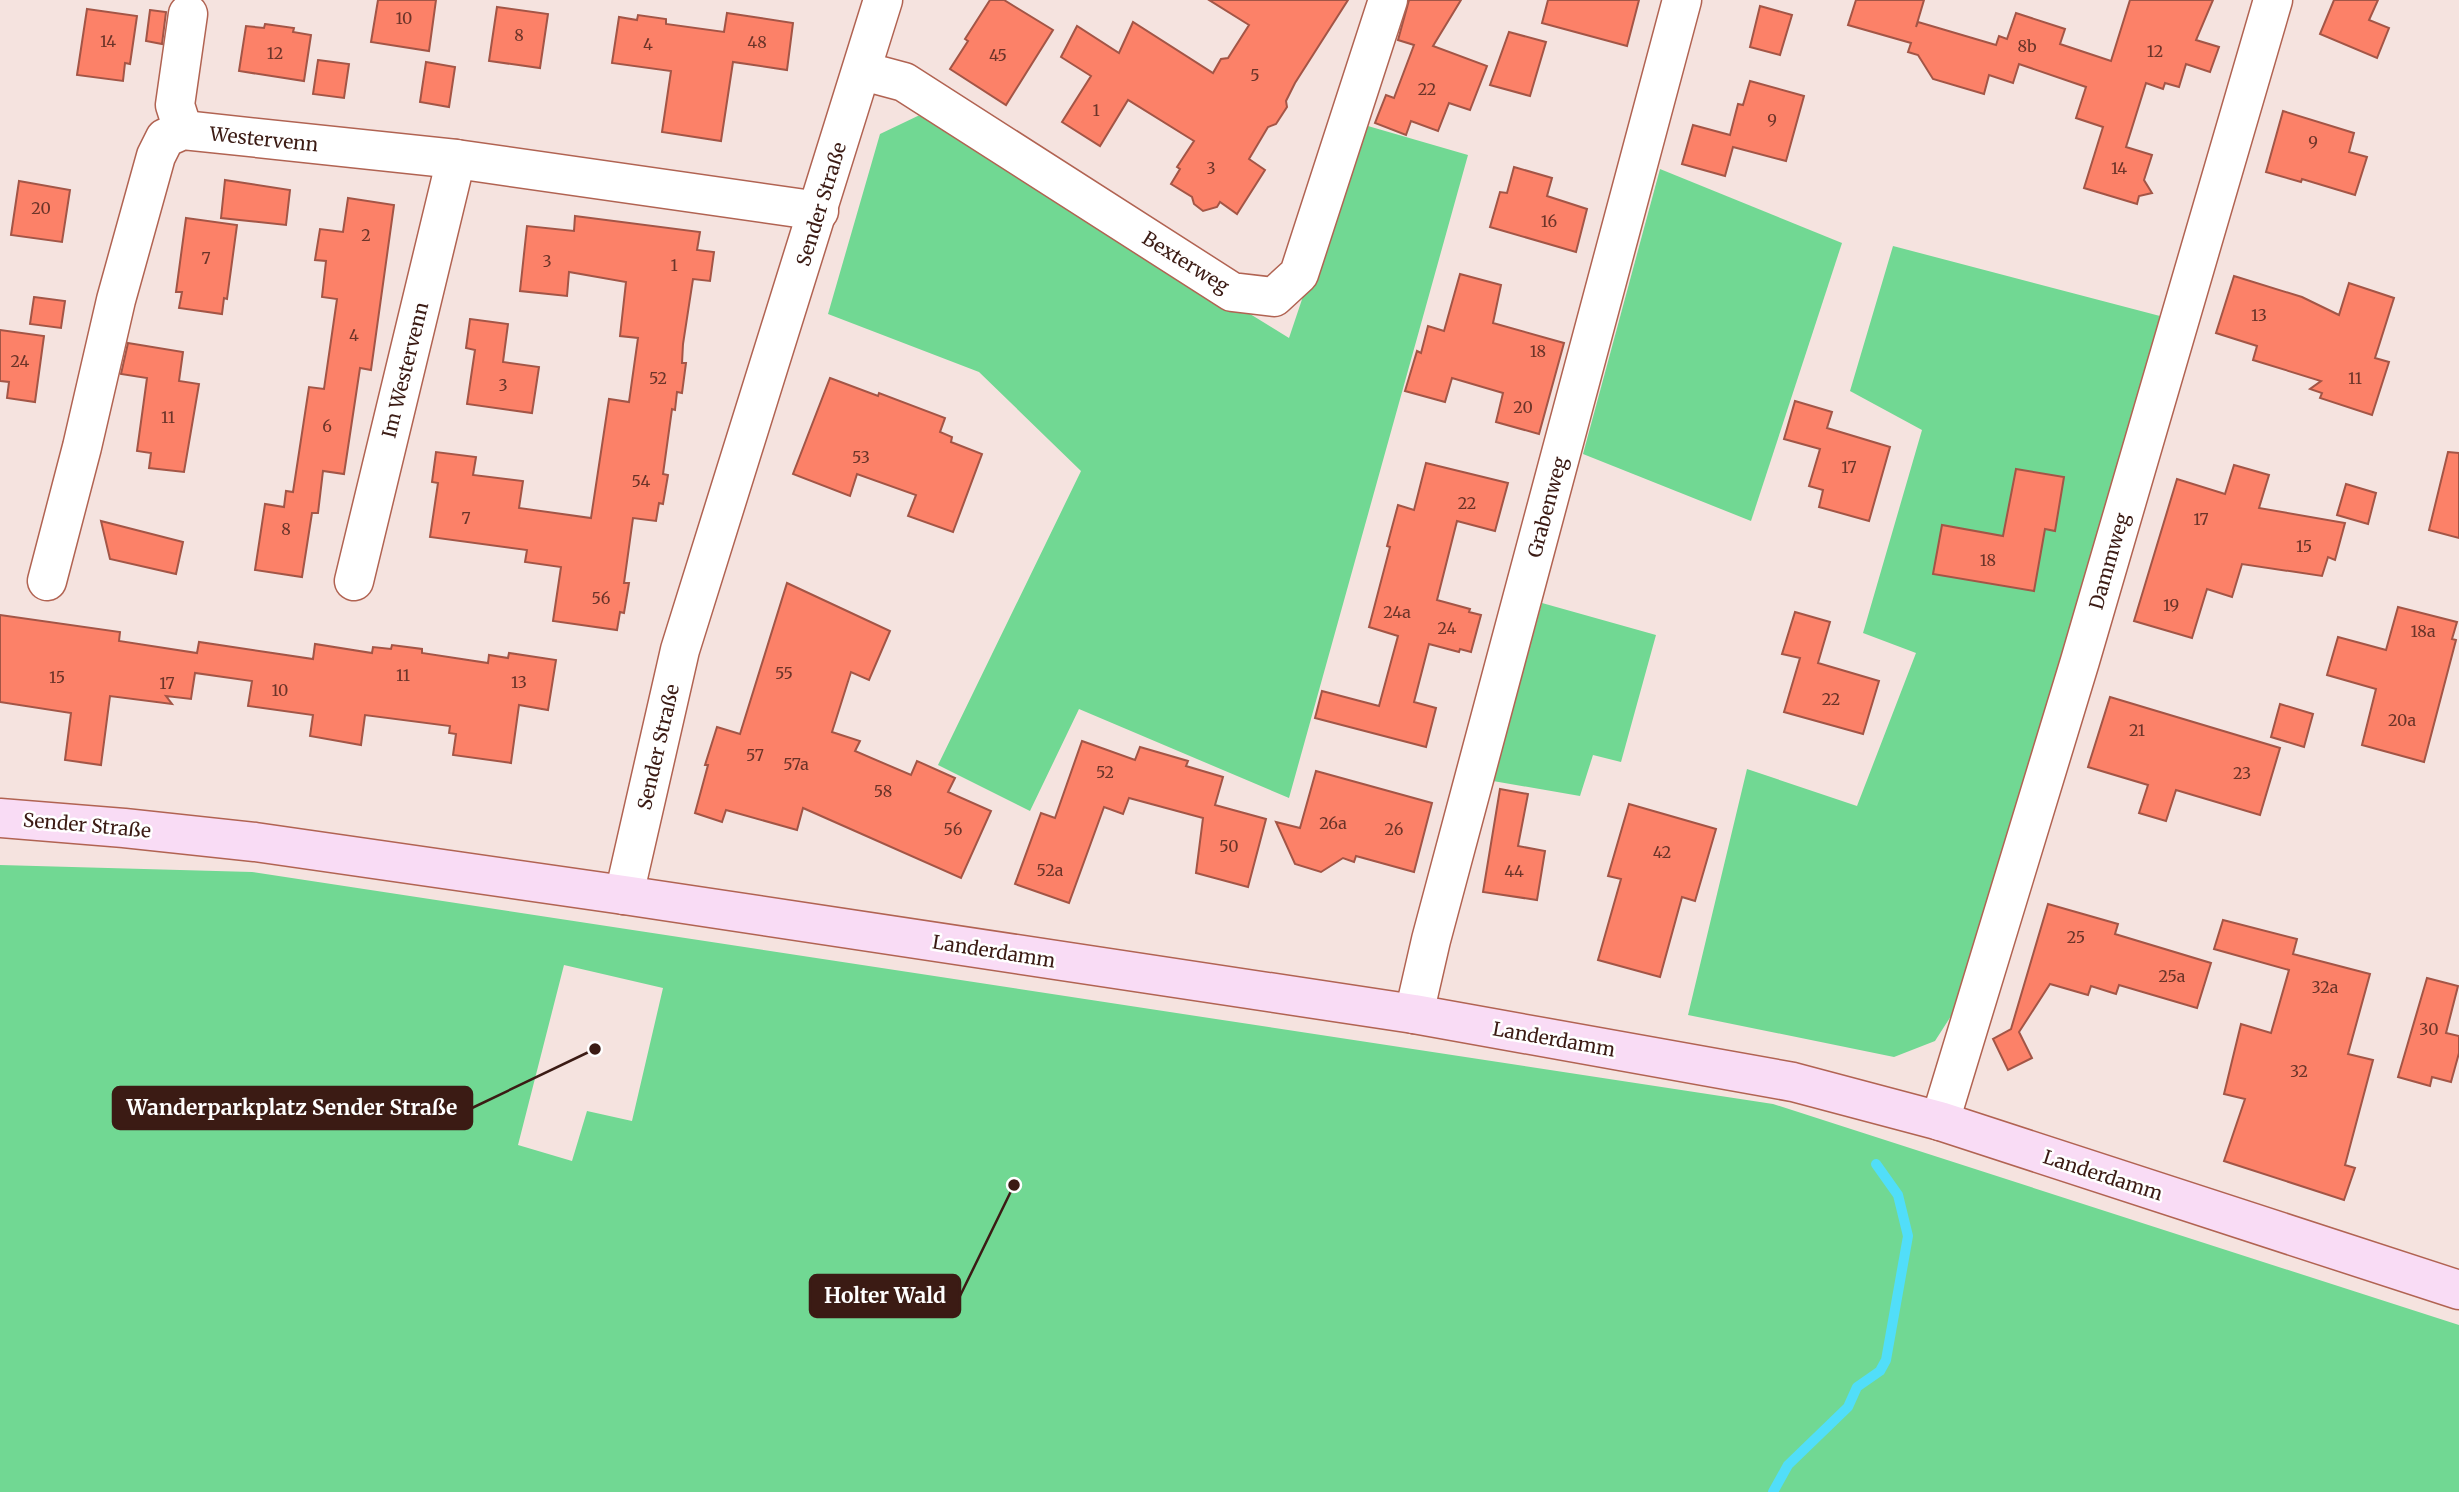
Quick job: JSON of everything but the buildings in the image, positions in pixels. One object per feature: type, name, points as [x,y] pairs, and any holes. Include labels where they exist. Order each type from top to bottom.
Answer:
[{"type":"main road","name":"Sender Straße","points":[[0,818],[255,842],[624,895]]},
{"type":"main road","name":"Landerdamm","points":[[624,895],[1414,1014],[1793,1082],[1940,1121],[2459,1290]]},
{"type":"street","name":"Sender Straße","points":[[624,895],[680,650],[883,0]]},
{"type":"street","name":"Bexterweg","points":[[863,71],[904,82],[1232,292],[1274,297],[1299,274],[1388,0]]},
{"type":"street","name":"Grabenweg","points":[[1414,1014],[1682,0]]},
{"type":"street","name":"Dammweg","points":[[1940,1121],[2080,661],[2273,0]]},
{"type":"street","points":[[183,130],[174,106],[188,14]]},
{"type":"street","name":"Westervenn","points":[[47,581],[116,300],[156,156],[165,138],[183,130],[456,159],[819,211]]},
{"type":"street","name":"Im Westervenn","points":[[354,581],[456,159]]},
{"type":"green space","points":[[924,113],[1289,338],[1361,124],[1468,155],[1289,798],[1079,709],[1030,811],[938,765],[1081,471],[979,372],[828,314],[880,134]]},
{"type":"green space","points":[[1660,169],[1842,243],[1751,521],[1583,454]]},
{"type":"green space","points":[[1893,246],[2160,316],[1960,1002],[1935,1041],[1894,1057],[1688,1015],[1747,769],[1857,806],[1916,653],[1863,633],[1922,430],[1850,391]]},
{"type":"green space","points":[[1542,603],[1656,635],[1621,762],[1593,755],[1580,796],[1493,781]]},
{"type":"green space","points":[[0,865],[252,872],[1773,1104],[2459,1325],[2459,1492],[0,1492]],"holes":[[[564,965],[663,988],[632,1121],[587,1111],[572,1161],[518,1145]]]},
{"type":"waterway","points":[[1773,1492],[1788,1465],[1848,1407],[1857,1387],[1880,1371],[1886,1360],[1908,1236],[1898,1195],[1876,1164]]},
{"type":"place","name":"Wanderparkplatz Sender Straße","points":[[595,1049]]},
{"type":"place","name":"Holter Wald","points":[[1014,1185]]}]
